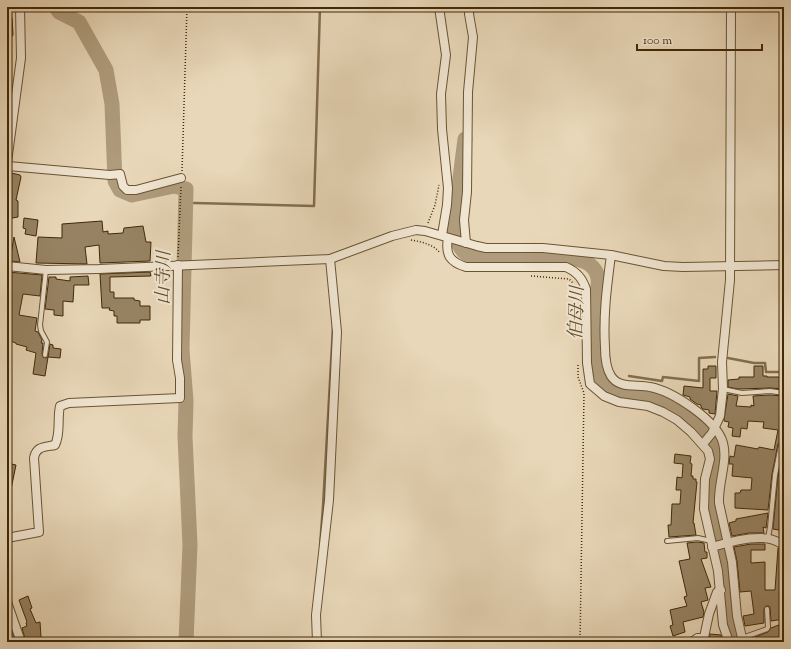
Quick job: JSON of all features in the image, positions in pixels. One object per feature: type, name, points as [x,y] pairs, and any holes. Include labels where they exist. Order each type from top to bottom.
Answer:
[{"type":"street","points":[[20,7],[21,58],[7,163],[8,166],[110,175],[120,174],[123,186],[127,190],[136,190],[181,178]]},
{"type":"street","points":[[439,7],[446,55],[441,94],[442,129],[448,188],[445,236],[446,249],[449,257],[456,263],[466,267],[566,268],[577,273],[583,281],[586,289],[586,363],[590,384],[604,396],[618,402],[648,406],[663,412],[677,420],[705,442],[710,458],[705,479],[704,509],[718,571],[721,590],[723,625],[728,642]]},
{"type":"street","points":[[466,243],[464,220],[467,192],[468,92],[473,37],[469,14],[470,7]]},
{"type":"street","points":[[705,442],[714,430],[720,416],[722,362],[731,265],[731,7]]},
{"type":"street","points":[[7,266],[46,270],[330,259],[392,236],[416,230],[425,230],[486,248],[543,248],[611,255],[670,266],[784,265]]},
{"type":"street","points":[[611,255],[604,302],[605,353],[610,375],[616,382],[621,384],[650,387],[678,399],[702,415],[723,442],[725,461],[719,487],[718,503],[732,562],[737,616],[742,640]]},
{"type":"street","points":[[317,642],[316,616],[330,500],[337,332],[330,259]]},
{"type":"street","points":[[7,538],[40,532],[34,458],[35,452],[38,449],[55,444],[57,441],[60,406],[68,404],[180,398],[180,378],[177,360],[178,265]]},
{"type":"street","points":[[711,544],[768,538],[784,544]]},
{"type":"street","points":[[704,639],[717,592],[721,590]]},
{"type":"street","points":[[7,602],[21,642]]},
{"type":"lane","points":[[45,355],[47,342],[41,331],[40,325],[46,270]]},
{"type":"lane","points":[[722,389],[742,393],[770,391],[784,393]]},
{"type":"lane","points":[[768,538],[775,475],[781,445],[784,445]]},
{"type":"lane","points":[[667,542],[698,538],[711,544]]},
{"type":"lane","points":[[742,640],[767,629],[767,609]]},
{"type":"lane","points":[[688,642],[697,636],[704,639]]},
{"type":"path","points":[[178,265],[187,7]]},
{"type":"path","points":[[411,240],[426,243],[437,250],[442,256]]},
{"type":"path","points":[[526,276],[568,279],[578,287]]},
{"type":"path","points":[[578,364],[578,377],[584,393],[580,642]]},
{"type":"building","points":[[7,18],[12,18],[13,35],[7,42]]},
{"type":"building","points":[[7,172],[20,175],[21,177],[16,200],[18,201],[18,217],[7,219]]},
{"type":"building","points":[[24,218],[38,220],[36,236],[25,234],[26,229],[23,228]]},
{"type":"building","points":[[102,221],[103,232],[108,231],[108,234],[123,233],[124,228],[143,226],[146,242],[151,242],[150,261],[100,263],[99,245],[85,247],[87,264],[36,263],[38,237],[62,238],[62,224]]},
{"type":"building","points":[[14,237],[20,262],[10,261]]},
{"type":"building","points":[[7,272],[42,275],[40,296],[23,294],[19,315],[37,318],[35,331],[38,332],[42,340],[41,343],[43,343],[43,357],[48,357],[45,376],[33,374],[36,353],[26,350],[27,347],[7,340]]},
{"type":"building","points":[[150,272],[151,276],[110,277],[110,292],[114,292],[114,298],[134,298],[134,300],[140,301],[140,306],[150,306],[150,320],[140,320],[140,323],[117,323],[117,316],[114,316],[114,311],[109,310],[110,308],[102,308],[100,274]]},
{"type":"building","points":[[88,276],[89,285],[74,285],[73,302],[63,301],[63,316],[54,315],[54,310],[45,309],[49,277],[56,277],[56,279],[70,281],[70,277]]},
{"type":"building","points":[[50,344],[53,345],[53,348],[61,349],[60,358],[48,357]]},
{"type":"building","points":[[708,366],[716,366],[716,378],[710,378],[710,391],[717,391],[715,414],[709,413],[709,410],[703,409],[701,405],[690,399],[690,397],[683,395],[684,386],[703,388],[703,369],[708,369]]},
{"type":"building","points":[[754,366],[763,366],[763,376],[784,377],[784,389],[738,389],[728,387],[728,380],[739,379],[739,377],[754,377]]},
{"type":"building","points":[[728,394],[738,396],[736,406],[751,407],[751,405],[754,406],[753,396],[784,396],[784,442],[780,442],[778,444],[772,474],[768,510],[735,508],[735,493],[740,493],[741,490],[751,490],[752,478],[732,476],[733,464],[729,464],[730,456],[734,457],[736,445],[774,450],[778,430],[763,428],[764,422],[748,421],[747,429],[741,428],[740,437],[732,436],[733,428],[728,427],[729,422],[724,421]]},
{"type":"building","points":[[784,448],[784,531],[773,529],[778,476]]},
{"type":"building","points":[[675,454],[691,456],[691,476],[693,476],[693,479],[696,479],[697,482],[693,523],[696,535],[669,537],[668,525],[671,525],[672,504],[680,504],[681,490],[676,490],[677,477],[682,478],[683,464],[674,463]]},
{"type":"building","points":[[7,463],[16,465],[10,494],[7,494]]},
{"type":"building","points":[[768,513],[766,528],[763,527],[764,533],[749,533],[732,536],[729,523],[736,521],[736,519]]},
{"type":"building","points":[[687,543],[704,543],[705,552],[707,552],[707,558],[701,559],[711,587],[705,588],[708,600],[701,602],[704,612],[703,617],[683,622],[685,632],[673,636],[670,626],[673,625],[670,610],[687,606],[684,597],[687,596],[679,561],[690,559]]},
{"type":"building","points":[[751,544],[765,544],[765,550],[751,550],[751,563],[765,562],[765,590],[775,590],[778,548],[784,550],[784,619],[771,621],[770,608],[769,606],[766,606],[764,609],[764,623],[745,626],[743,616],[754,614],[751,591],[740,592],[734,547]]},
{"type":"building","points":[[28,596],[32,608],[30,609],[36,623],[40,622],[41,642],[26,642],[22,628],[27,626],[27,622],[19,600]]},
{"type":"building","points":[[784,623],[784,634],[780,635],[782,640],[774,642],[773,639],[768,639],[760,642],[748,642],[748,640],[768,632],[771,628]]},
{"type":"building","points":[[710,634],[721,635],[721,642],[709,642]]},
{"type":"waterway","name":"山寺川","points":[[56,7],[59,12],[79,22],[106,70],[112,104],[115,181],[120,190],[132,195],[174,186],[186,189],[182,349],[186,401],[185,436],[190,545],[186,642]]},
{"type":"waterway","points":[[194,203],[314,206],[320,7]]},
{"type":"waterway","name":"伯母川","points":[[465,139],[453,232],[463,251],[469,255],[479,257],[533,255],[565,257],[574,258],[591,265],[598,278],[595,319],[596,358],[600,375],[605,384],[611,390],[620,394],[659,400],[675,406],[694,420],[715,444],[717,451],[717,464],[711,491],[711,506],[722,551],[728,588],[733,638],[736,642]]},
{"type":"waterway","points":[[320,546],[333,327]]},
{"type":"waterway","points":[[629,376],[662,381],[663,377],[699,381],[699,358],[715,357]]},
{"type":"waterway","points":[[728,358],[754,363],[765,363],[766,372],[784,372]]},
{"type":"waterway","points":[[7,617],[16,642]]}]
